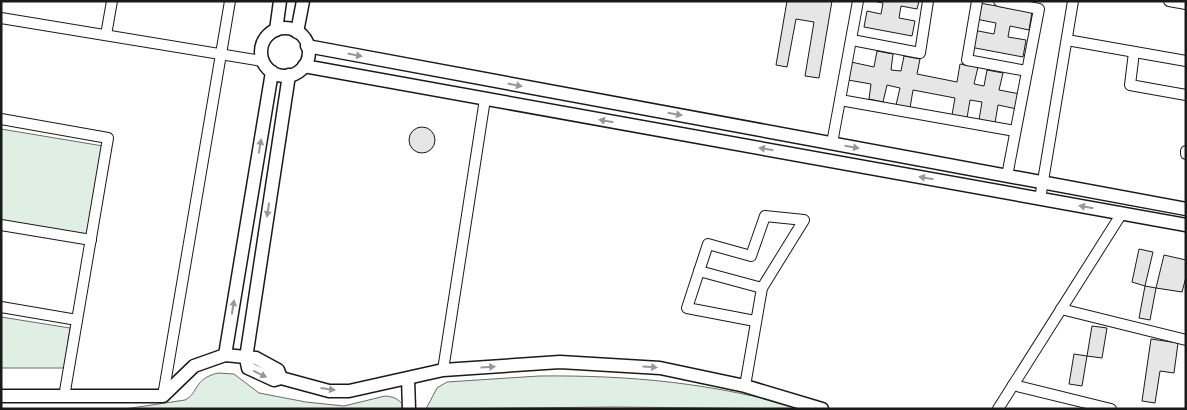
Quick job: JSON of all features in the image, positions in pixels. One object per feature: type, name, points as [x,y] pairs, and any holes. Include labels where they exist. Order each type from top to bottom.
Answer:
[{"type":"street","points":[[106,35],[112,1]]},
{"type":"street","points":[[162,396],[230,1]]},
{"type":"street","points":[[276,30],[280,1]]},
{"type":"street","points":[[298,32],[303,1]]},
{"type":"street","points":[[832,143],[858,1]]},
{"type":"street","points":[[852,40],[920,54],[928,1]]},
{"type":"street","points":[[977,1],[967,60],[1027,71]]},
{"type":"street","points":[[999,1],[1039,9],[1007,176]]},
{"type":"street","points":[[1040,198],[1073,1]]},
{"type":"street","points":[[1169,1],[1182,3]]},
{"type":"street","points":[[1,18],[262,61]]},
{"type":"street","points":[[284,28],[298,32],[307,46],[307,61],[304,66],[289,75],[272,72],[262,61],[262,42],[267,35],[276,30],[284,28]]},
{"type":"street","points":[[1067,40],[1186,62]]},
{"type":"street","points":[[307,46],[1186,209]]},
{"type":"street","points":[[1134,52],[1130,86],[1186,95]]},
{"type":"street","points":[[304,66],[1186,225]]},
{"type":"street","points":[[225,355],[272,72]]},
{"type":"street","points":[[246,358],[289,75]]},
{"type":"street","points":[[443,370],[485,99]]},
{"type":"street","points":[[840,100],[1015,131]]},
{"type":"street","points":[[1,119],[108,138],[64,397]]},
{"type":"street","points":[[998,409],[1122,213]]},
{"type":"street","points":[[745,386],[762,288],[804,220],[765,216],[751,256],[708,244],[687,308],[756,321]]},
{"type":"street","points":[[1,225],[91,240]]},
{"type":"street","points":[[699,272],[762,288]]},
{"type":"street","points":[[1,307],[77,320]]},
{"type":"street","points":[[1061,309],[1186,340]]},
{"type":"street","points":[[1,396],[162,396],[194,366],[225,355],[256,358],[278,370],[281,378],[329,390],[349,391],[443,370],[560,362],[660,368],[745,386],[822,409]]},
{"type":"street","points":[[408,378],[409,409]]},
{"type":"street","points":[[1013,385],[1111,409]]},
{"type":"green space","points":[[1,129],[103,146],[87,236],[1,221]]},
{"type":"green space","points":[[1,317],[70,328],[64,368],[1,368]]},
{"type":"green space","points":[[218,373],[234,374],[259,393],[306,402],[344,406],[385,396],[392,397],[402,403],[406,409],[125,409],[185,400],[193,394],[200,382]]},
{"type":"green space","points":[[539,376],[607,377],[672,382],[737,393],[803,409],[614,407],[426,409],[437,388],[447,382]]},
{"type":"building","points":[[787,1],[832,1],[819,78],[805,76],[814,22],[796,19],[787,67],[776,65]]},
{"type":"building","points":[[873,1],[919,1],[917,9],[901,6],[899,18],[915,21],[912,36],[864,27],[867,11],[881,14],[883,3]]},
{"type":"building","points":[[979,3],[1032,12],[1029,30],[1010,26],[1008,37],[1026,40],[1023,57],[970,47],[973,30],[994,34],[996,23],[976,19]]},
{"type":"building","points":[[877,51],[893,54],[891,70],[901,71],[904,56],[920,59],[917,74],[957,82],[960,64],[978,67],[974,84],[984,86],[987,70],[1003,73],[999,90],[1020,94],[1017,109],[998,105],[995,123],[979,120],[982,102],[970,100],[967,118],[952,115],[955,98],[913,90],[910,108],[896,105],[900,88],[887,85],[883,102],[869,99],[871,84],[848,80],[851,62],[874,67]]},
{"type":"building","points":[[422,127],[431,131],[435,140],[431,149],[422,153],[413,149],[409,140],[413,131]]},
{"type":"building","points":[[1139,249],[1153,252],[1145,286],[1132,282]]},
{"type":"building","points":[[1164,255],[1186,260],[1186,277],[1182,292],[1156,288]]},
{"type":"building","points":[[1145,286],[1156,288],[1150,320],[1139,318]]},
{"type":"building","points":[[1092,326],[1107,328],[1102,358],[1087,356]]},
{"type":"building","points":[[1151,339],[1178,343],[1174,373],[1160,371],[1155,403],[1142,401]]},
{"type":"building","points":[[1074,354],[1087,356],[1082,386],[1069,384]]}]
